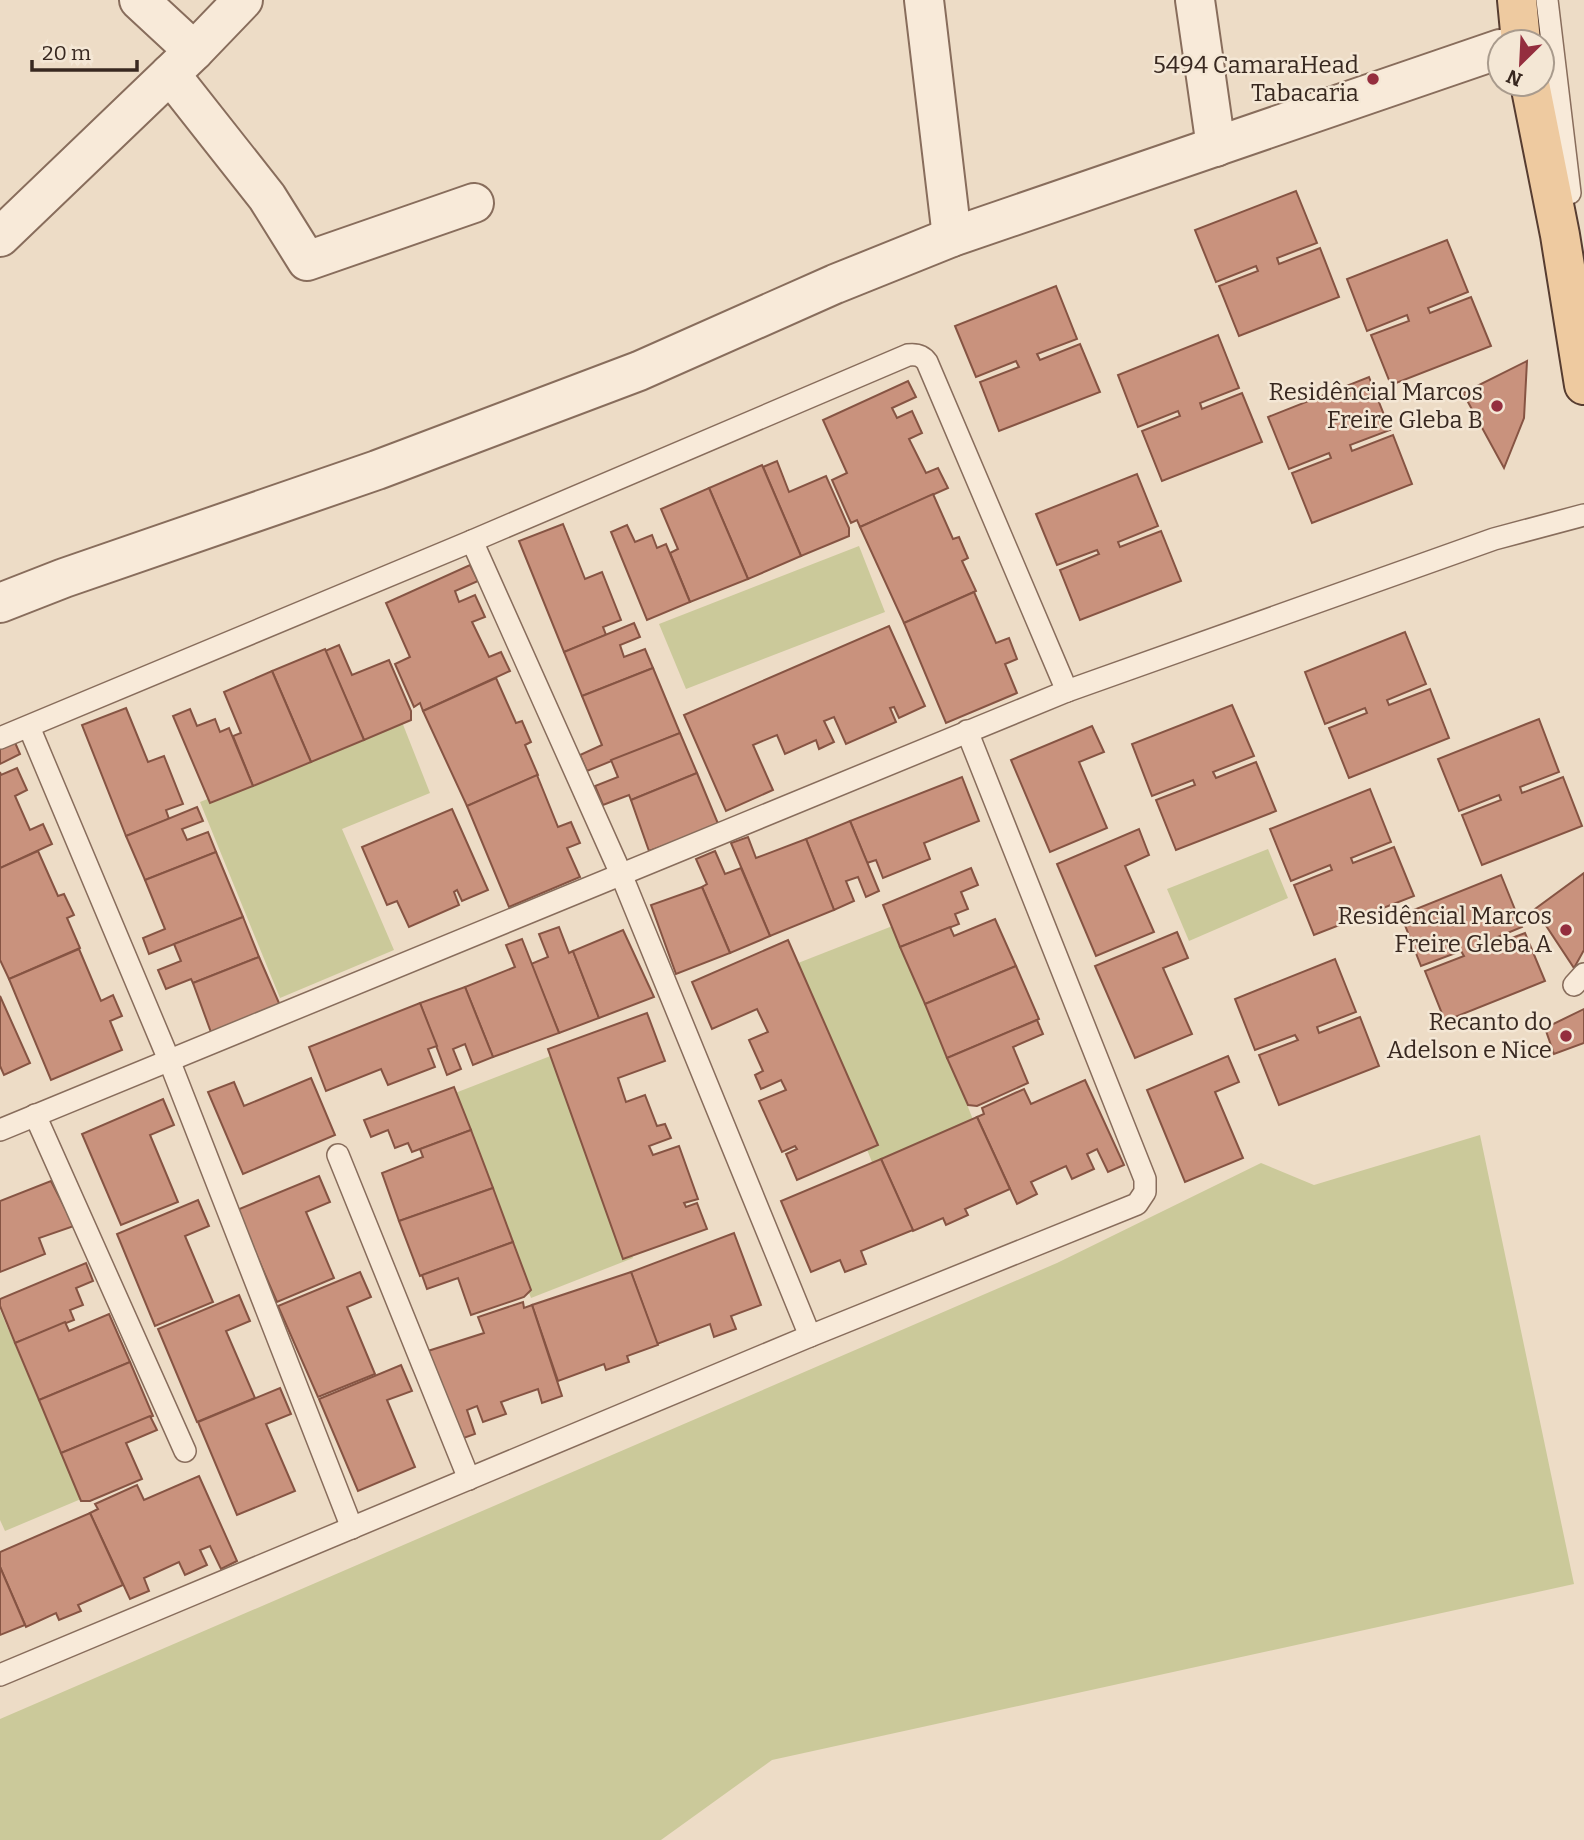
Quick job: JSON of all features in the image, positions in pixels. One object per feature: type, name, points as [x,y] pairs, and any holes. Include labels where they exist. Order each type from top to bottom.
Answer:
[{"type":"main road","points":[[1517,0],[1520,28]]},
{"type":"main road","points":[[1533,98],[1560,235],[1584,385]]},
{"type":"street","points":[[139,0],[182,62],[307,261],[474,202]]},
{"type":"street","points":[[0,237],[243,0]]},
{"type":"street","points":[[924,0],[952,237]]},
{"type":"street","points":[[1195,0],[1216,147]]},
{"type":"street","points":[[0,603],[64,578],[377,470],[639,371],[835,284],[952,237],[1486,54]]},
{"type":"lane","points":[[1546,0],[1563,147],[1584,292]]},
{"type":"lane","points":[[0,738],[908,355],[919,355],[927,362],[1067,691]]},
{"type":"lane","points":[[0,1130],[1067,691],[1494,539],[1584,515]]},
{"type":"lane","points":[[472,541],[621,874],[810,1336]]},
{"type":"lane","points":[[29,727],[169,1060],[352,1528]]},
{"type":"lane","points":[[0,1675],[810,1336],[1137,1204],[1145,1192],[1145,1178],[967,731]]},
{"type":"lane","points":[[35,1115],[185,1451]]},
{"type":"lane","points":[[338,1155],[469,1479]]},
{"type":"shaded area","points":[[859,546],[885,612],[686,689],[659,624]]},
{"type":"shaded area","points":[[402,722],[430,793],[342,829],[394,950],[280,998],[200,802]]},
{"type":"shaded area","points":[[1268,849],[1288,898],[1189,941],[1167,889]]},
{"type":"shaded area","points":[[895,925],[976,1127],[874,1167],[793,965]]},
{"type":"shaded area","points":[[553,1055],[633,1258],[531,1298],[450,1095]]},
{"type":"shaded area","points":[[1480,1135],[1574,1584],[772,1760],[661,1840],[0,1840],[0,1719],[1057,1263],[1261,1163],[1314,1185]]},
{"type":"shaded area","points":[[0,1310],[81,1499],[5,1531],[0,1520]]},
{"type":"building","points":[[1296,191],[1317,243],[1277,258],[1279,264],[1320,248],[1339,297],[1239,336],[1219,286],[1258,271],[1256,266],[1216,282],[1195,230]]},
{"type":"building","points":[[1447,240],[1468,292],[1428,308],[1430,313],[1471,297],[1491,346],[1391,385],[1371,335],[1409,321],[1407,315],[1367,331],[1347,279]]},
{"type":"building","points":[[1056,286],[1077,339],[1037,354],[1040,360],[1080,344],[1100,392],[999,431],[980,382],[1019,367],[1016,361],[976,377],[955,326]]},
{"type":"building","points":[[1218,335],[1239,388],[1200,403],[1202,409],[1242,393],[1262,442],[1162,481],[1142,431],[1180,416],[1178,411],[1138,427],[1118,375]]},
{"type":"building","name":"Residêncial Marcos Freire Gleba B","points":[[1527,361],[1524,418],[1504,468],[1463,393]]},
{"type":"building","points":[[1369,377],[1390,430],[1350,445],[1352,451],[1393,435],[1412,484],[1312,523],[1292,473],[1331,458],[1329,453],[1289,469],[1268,417]]},
{"type":"building","points":[[908,381],[916,397],[892,408],[897,418],[912,411],[922,433],[909,439],[926,473],[938,468],[948,488],[860,527],[857,520],[851,523],[832,480],[847,473],[823,420]]},
{"type":"building","points":[[777,461],[789,492],[826,476],[849,528],[849,536],[801,556],[763,467]]},
{"type":"building","points":[[762,465],[801,556],[748,579],[709,488]]},
{"type":"building","points":[[1137,474],[1158,526],[1118,542],[1120,547],[1161,531],[1181,581],[1080,620],[1060,570],[1099,554],[1097,550],[1057,565],[1036,514]]},
{"type":"building","points":[[709,488],[748,579],[690,602],[670,553],[678,549],[661,509]]},
{"type":"building","points":[[933,494],[953,539],[959,537],[968,558],[962,561],[976,591],[904,623],[860,527]]},
{"type":"building","points":[[563,524],[585,579],[602,572],[621,620],[603,627],[606,635],[564,652],[519,541]]},
{"type":"building","points":[[627,525],[635,542],[652,535],[657,548],[666,544],[690,602],[647,620],[611,532]]},
{"type":"building","points":[[470,565],[478,581],[455,591],[459,602],[475,595],[485,617],[472,622],[489,657],[501,652],[510,671],[423,711],[420,703],[414,707],[395,664],[410,657],[386,603]]},
{"type":"building","points":[[974,592],[996,643],[1009,638],[1017,659],[1005,664],[1017,693],[946,723],[904,623]]},
{"type":"building","points":[[634,623],[640,637],[620,645],[624,657],[645,649],[653,668],[582,696],[564,652]]},
{"type":"building","points":[[889,626],[925,706],[899,718],[894,707],[890,708],[896,722],[846,744],[834,717],[824,721],[834,742],[819,749],[816,740],[785,754],[777,735],[753,745],[773,790],[726,811],[684,715]]},
{"type":"building","points":[[1405,632],[1426,684],[1387,700],[1389,705],[1430,689],[1449,738],[1349,778],[1329,728],[1367,713],[1365,708],[1325,724],[1305,672]]},
{"type":"building","points":[[339,645],[352,675],[389,660],[411,711],[411,720],[364,740],[325,651]]},
{"type":"building","points":[[325,649],[364,740],[311,762],[272,671]]},
{"type":"building","points":[[653,668],[680,733],[587,771],[580,755],[602,745],[582,696]]},
{"type":"building","points":[[272,671],[311,762],[253,786],[233,736],[241,733],[224,692]]},
{"type":"building","points":[[496,678],[516,723],[522,721],[531,742],[525,745],[538,775],[467,806],[423,711]]},
{"type":"building","points":[[1232,705],[1254,756],[1213,772],[1216,778],[1256,762],[1276,811],[1176,850],[1156,800],[1195,785],[1193,780],[1152,796],[1132,744]]},
{"type":"building","points":[[126,708],[148,762],[164,756],[183,804],[166,810],[169,819],[126,836],[82,725]]},
{"type":"building","points":[[190,709],[197,726],[215,719],[220,732],[229,728],[253,786],[210,803],[173,716]]},
{"type":"building","points":[[1539,719],[1559,772],[1520,787],[1522,793],[1563,777],[1582,826],[1482,865],[1462,815],[1501,800],[1499,795],[1459,811],[1438,759]]},
{"type":"building","points":[[1092,726],[1104,752],[1079,762],[1107,828],[1050,852],[1011,760]]},
{"type":"building","points":[[680,733],[697,773],[631,800],[629,795],[603,805],[595,786],[618,777],[611,760]]},
{"type":"building","points":[[13,738],[20,754],[0,764],[0,744]]},
{"type":"building","points":[[17,768],[27,790],[15,796],[30,830],[43,824],[52,844],[0,868],[0,772],[1,775]]},
{"type":"building","points":[[697,773],[719,826],[649,851],[631,800]]},
{"type":"building","points":[[537,775],[558,827],[571,822],[580,843],[567,848],[580,877],[509,907],[467,806]]},
{"type":"building","points":[[962,777],[979,821],[924,843],[930,859],[883,878],[876,860],[867,863],[850,821]]},
{"type":"building","points":[[1370,789],[1391,842],[1351,858],[1353,863],[1394,847],[1414,896],[1314,935],[1294,885],[1332,870],[1330,865],[1291,881],[1270,829]]},
{"type":"building","points":[[197,807],[203,821],[182,829],[187,840],[208,832],[216,852],[145,880],[126,836]]},
{"type":"building","points":[[452,809],[488,890],[462,901],[457,890],[454,892],[459,905],[409,927],[397,901],[387,905],[362,847]]},
{"type":"building","points":[[850,821],[879,891],[866,897],[858,877],[846,881],[854,901],[834,910],[806,839]]},
{"type":"building","points":[[1139,829],[1149,855],[1125,866],[1154,932],[1096,956],[1057,864]]},
{"type":"building","points":[[748,837],[756,858],[806,839],[834,910],[770,936],[731,843]]},
{"type":"building","points":[[38,851],[58,896],[64,894],[74,915],[67,918],[80,948],[9,979],[0,960],[0,868]]},
{"type":"building","points":[[715,851],[725,874],[741,868],[770,936],[730,953],[702,887],[707,884],[696,859]]},
{"type":"building","points":[[216,852],[243,917],[149,954],[143,938],[165,929],[145,880]]},
{"type":"building","points":[[971,868],[978,885],[961,892],[968,909],[955,914],[959,924],[900,947],[883,905]]},
{"type":"building","name":"Residêncial Marcos Freire Gleba A","points":[[1584,873],[1584,950],[1574,968],[1535,909]]},
{"type":"building","points":[[1501,875],[1522,927],[1483,943],[1485,948],[1525,933],[1545,981],[1445,1021],[1425,971],[1464,956],[1461,951],[1421,966],[1401,915]]},
{"type":"building","points":[[702,887],[730,953],[676,974],[651,905]]},
{"type":"building","points":[[243,917],[259,957],[193,983],[191,979],[166,989],[158,970],[181,961],[174,944]]},
{"type":"building","points":[[995,919],[1016,966],[925,1004],[900,947],[950,927],[954,936]]},
{"type":"building","points":[[559,927],[569,953],[573,951],[599,1018],[559,1033],[531,964],[548,957],[539,934]]},
{"type":"building","points":[[623,930],[654,997],[599,1018],[573,951]]},
{"type":"building","points":[[1177,932],[1188,958],[1163,968],[1192,1034],[1135,1058],[1095,966]]},
{"type":"building","points":[[522,939],[559,1033],[493,1057],[465,987],[515,967],[506,945]]},
{"type":"building","points":[[788,940],[878,1145],[797,1180],[786,1154],[797,1149],[795,1146],[782,1152],[759,1101],[786,1090],[781,1080],[761,1089],[755,1075],[763,1071],[749,1040],[768,1032],[757,1009],[712,1029],[692,982]]},
{"type":"building","points":[[79,949],[101,1001],[113,995],[122,1016],[110,1021],[122,1050],[51,1080],[9,979]]},
{"type":"building","points":[[259,957],[282,1010],[212,1035],[193,983]]},
{"type":"building","points":[[1335,959],[1356,1012],[1317,1027],[1319,1033],[1360,1017],[1379,1066],[1279,1105],[1259,1055],[1298,1040],[1295,1035],[1255,1050],[1235,999]]},
{"type":"building","points":[[1016,966],[1039,1019],[947,1058],[925,1004]]},
{"type":"building","points":[[465,987],[493,1057],[473,1065],[465,1044],[453,1049],[461,1069],[447,1075],[420,1003]]},
{"type":"building","points":[[0,996],[30,1063],[4,1075],[0,1066]]},
{"type":"building","points":[[420,1003],[437,1046],[428,1049],[435,1067],[388,1085],[381,1069],[326,1091],[309,1047]]},
{"type":"building","name":"Recanto do Adelson e Nice","points":[[1584,1009],[1584,1043],[1554,1054],[1545,1028]]},
{"type":"building","points":[[647,1013],[665,1061],[618,1078],[626,1102],[645,1095],[657,1126],[665,1124],[671,1138],[649,1146],[653,1155],[679,1146],[698,1199],[684,1203],[686,1207],[697,1203],[707,1229],[623,1259],[548,1049]]},
{"type":"building","points":[[1037,1020],[1043,1034],[1013,1047],[1028,1083],[977,1106],[968,1105],[947,1058]]},
{"type":"building","points":[[1228,1056],[1239,1082],[1215,1092],[1243,1158],[1185,1182],[1147,1090]]},
{"type":"building","points":[[311,1078],[335,1135],[243,1174],[208,1092],[234,1082],[244,1106]]},
{"type":"building","points":[[1085,1080],[1124,1165],[1108,1172],[1097,1149],[1087,1154],[1094,1169],[1072,1179],[1066,1166],[1031,1182],[1037,1194],[1017,1204],[977,1117],[984,1114],[982,1108],[1024,1089],[1031,1104]]},
{"type":"building","points":[[454,1087],[471,1130],[412,1152],[408,1143],[395,1148],[388,1130],[371,1137],[364,1120]]},
{"type":"building","points":[[163,1099],[174,1125],[150,1135],[178,1202],[121,1225],[82,1134]]},
{"type":"building","points":[[977,1117],[1010,1189],[965,1209],[968,1215],[946,1225],[943,1218],[913,1231],[881,1159]]},
{"type":"building","points":[[471,1130],[493,1188],[399,1221],[382,1173],[423,1157],[420,1149]]},
{"type":"building","points":[[881,1159],[913,1230],[861,1251],[866,1264],[845,1272],[840,1260],[811,1272],[781,1201]]},
{"type":"building","points":[[319,1176],[330,1202],[306,1212],[334,1278],[277,1302],[237,1210]]},
{"type":"building","points":[[51,1181],[74,1226],[39,1238],[45,1254],[0,1272],[0,1201]]},
{"type":"building","points":[[493,1188],[513,1242],[420,1276],[399,1221]]},
{"type":"building","points":[[198,1200],[209,1226],[185,1236],[213,1302],[155,1326],[117,1234]]},
{"type":"building","points":[[734,1233],[761,1305],[731,1316],[736,1329],[714,1337],[710,1324],[657,1344],[631,1272]]},
{"type":"building","points":[[513,1242],[531,1290],[524,1297],[471,1315],[458,1278],[427,1289],[422,1275]]},
{"type":"building","points":[[86,1263],[93,1281],[76,1288],[83,1305],[70,1310],[74,1320],[15,1343],[0,1306],[0,1299]]},
{"type":"building","points":[[360,1272],[371,1297],[347,1307],[375,1374],[318,1397],[278,1306]]},
{"type":"building","points":[[631,1272],[658,1345],[627,1356],[629,1362],[606,1370],[604,1364],[558,1381],[532,1305]]},
{"type":"building","points":[[239,1295],[250,1321],[226,1331],[255,1398],[197,1422],[158,1329]]},
{"type":"building","points":[[523,1302],[524,1308],[532,1305],[562,1396],[542,1403],[538,1389],[501,1402],[506,1414],[483,1422],[477,1406],[467,1410],[475,1434],[458,1440],[428,1351],[484,1333],[478,1317]]},
{"type":"building","points":[[109,1314],[130,1362],[39,1400],[15,1343],[65,1322],[69,1331]]},
{"type":"building","points":[[130,1362],[153,1416],[61,1453],[39,1400]]},
{"type":"building","points":[[401,1365],[412,1391],[387,1400],[415,1467],[358,1491],[319,1399]]},
{"type":"building","points":[[280,1388],[291,1414],[266,1424],[295,1491],[237,1515],[198,1422]]},
{"type":"building","points":[[150,1416],[157,1430],[126,1443],[142,1479],[90,1501],[81,1501],[61,1453]]},
{"type":"building","points":[[199,1476],[237,1561],[221,1569],[210,1546],[200,1550],[207,1565],[185,1575],[179,1562],[144,1578],[149,1591],[130,1599],[90,1513],[98,1509],[95,1504],[137,1485],[144,1500]]},
{"type":"building","points":[[90,1513],[123,1585],[78,1605],[81,1611],[59,1620],[56,1613],[26,1627],[0,1567],[0,1552]]},
{"type":"building","points":[[0,1567],[25,1625],[0,1635]]},
{"type":"place","name":"5494 CamaraHead Tabacaria","points":[[1373,79]]},
{"type":"place","name":"Residêncial Marcos Freire Gleba B","points":[[1497,406]]},
{"type":"place","name":"Residêncial Marcos Freire Gleba A","points":[[1566,930]]},
{"type":"place","name":"Recanto do Adelson e Nice","points":[[1566,1036]]}]
